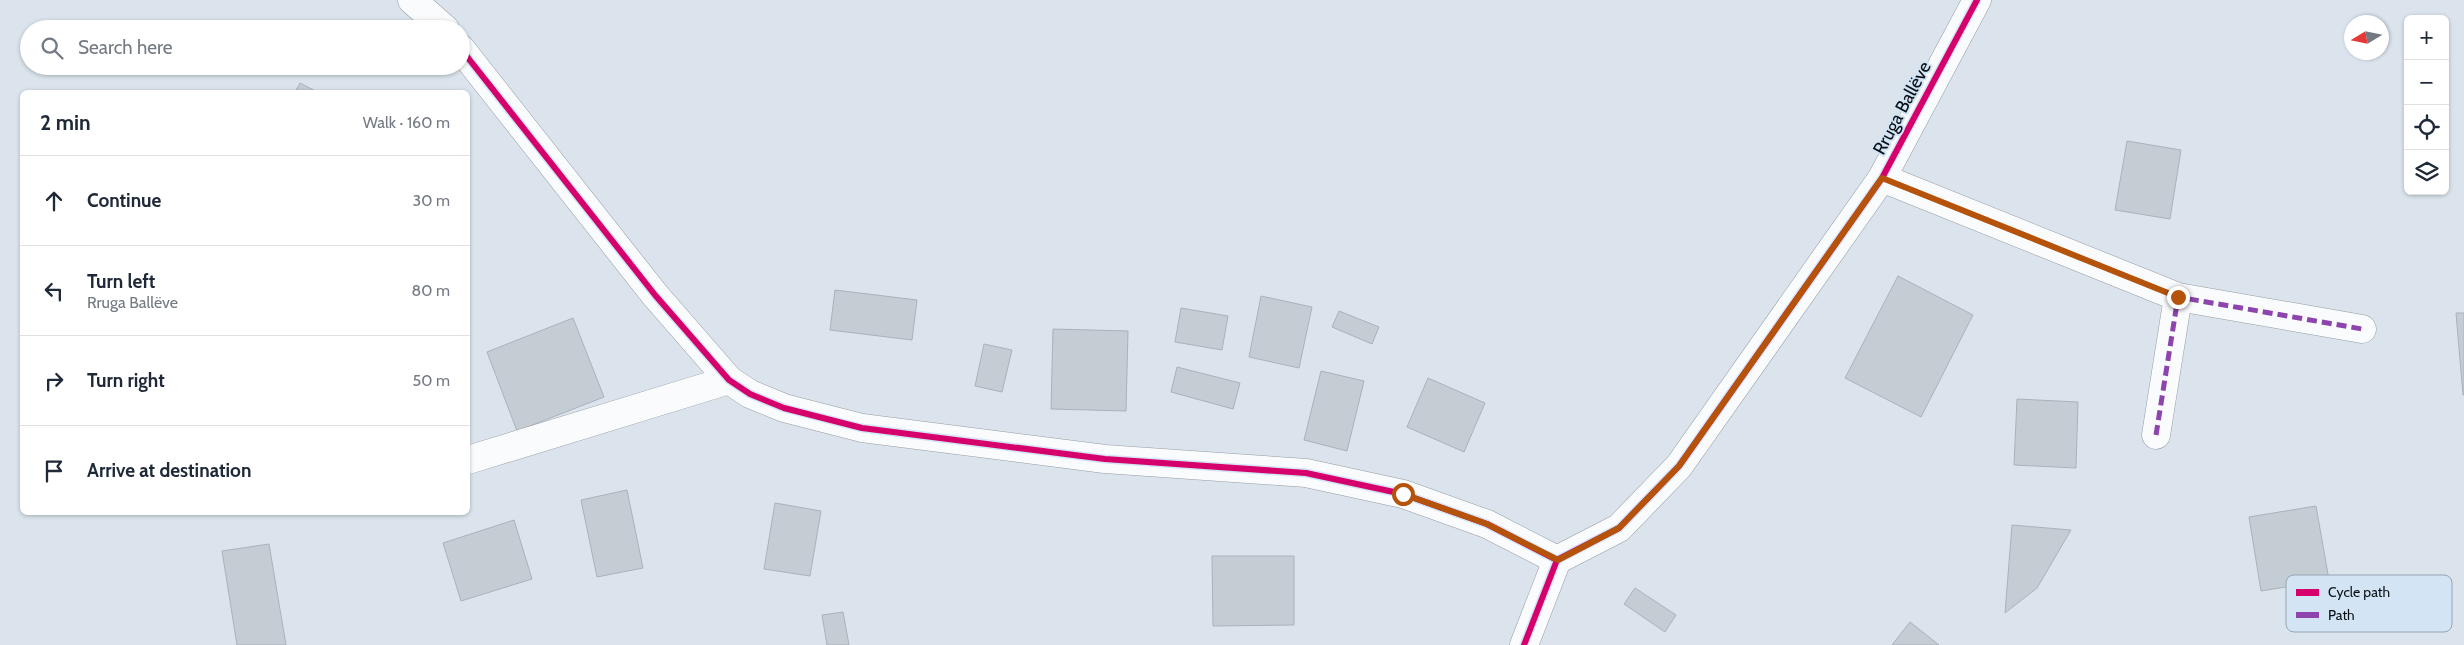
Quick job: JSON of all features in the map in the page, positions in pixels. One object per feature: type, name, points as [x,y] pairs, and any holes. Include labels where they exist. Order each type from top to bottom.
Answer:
[{"type":"street","points":[[412,0],[435,20]]},
{"type":"street","name":"Rruga Ballëve","points":[[1558,560],[1619,528],[1679,466],[1882,178],[1977,0]]},
{"type":"street","points":[[470,60],[655,295],[729,380],[750,394],[784,408],[862,428],[1105,459],[1306,473],[1403,494],[1487,524],[1558,560],[1524,645]]},
{"type":"street","points":[[1882,178],[2178,297],[2362,329]]},
{"type":"street","points":[[2156,435],[2178,297]]},
{"type":"street","points":[[470,459],[729,380]]},
{"type":"building","points":[[300,83],[313,90],[296,90]]},
{"type":"building","points":[[2127,141],[2181,150],[2170,219],[2115,210]]},
{"type":"building","points":[[1898,276],[1973,315],[1921,417],[1845,378]]},
{"type":"building","points":[[835,290],[917,300],[912,340],[830,330]]},
{"type":"building","points":[[1261,296],[1312,307],[1299,368],[1249,357]]},
{"type":"building","points":[[1181,308],[1228,316],[1222,350],[1175,342]]},
{"type":"building","points":[[1339,311],[1379,327],[1372,344],[1332,327]]},
{"type":"building","points":[[2456,313],[2464,313],[2464,395],[2463,395]]},
{"type":"building","points":[[573,318],[604,397],[517,431],[487,352]]},
{"type":"building","points":[[1053,329],[1128,331],[1126,411],[1051,409]]},
{"type":"building","points":[[984,344],[1012,350],[1002,392],[975,386]]},
{"type":"building","points":[[1177,367],[1240,383],[1233,409],[1171,392]]},
{"type":"building","points":[[1321,371],[1364,381],[1347,451],[1304,440]]},
{"type":"building","points":[[1428,378],[1485,403],[1464,452],[1407,427]]},
{"type":"building","points":[[2017,399],[2078,402],[2076,468],[2014,465]]},
{"type":"building","points":[[627,490],[643,568],[597,577],[581,500]]},
{"type":"building","points":[[775,503],[821,511],[810,576],[764,569]]},
{"type":"building","points":[[2316,506],[2328,575],[2286,575],[2286,587],[2261,591],[2249,517]]},
{"type":"building","points":[[514,520],[532,579],[461,601],[443,543]]},
{"type":"building","points":[[2012,525],[2071,530],[2037,588],[2005,613]]},
{"type":"building","points":[[269,544],[286,645],[237,645],[222,551]]},
{"type":"building","points":[[1212,556],[1294,556],[1294,625],[1213,626]]},
{"type":"building","points":[[1635,588],[1676,615],[1665,632],[1624,604]]},
{"type":"building","points":[[843,612],[849,645],[827,645],[822,615]]},
{"type":"building","points":[[1910,622],[1939,645],[1892,645]]},
{"type":"marked path","points":[[1882,178],[2178,297],[2362,329]]},
{"type":"marked path","points":[[2156,435],[2178,297]]},
{"type":"cycle path","points":[[1524,645],[1557,560],[1619,528],[1679,466],[1882,178],[1977,0]]},
{"type":"cycle path","points":[[470,60],[655,295],[729,380],[750,394],[784,408],[862,428],[1105,459],[1306,473],[1403,494],[1487,524],[1557,560]]},
{"type":"route","points":[[1403,494],[1487,524],[1558,560],[1619,528],[1679,466],[1882,178],[2178,297]]}]
